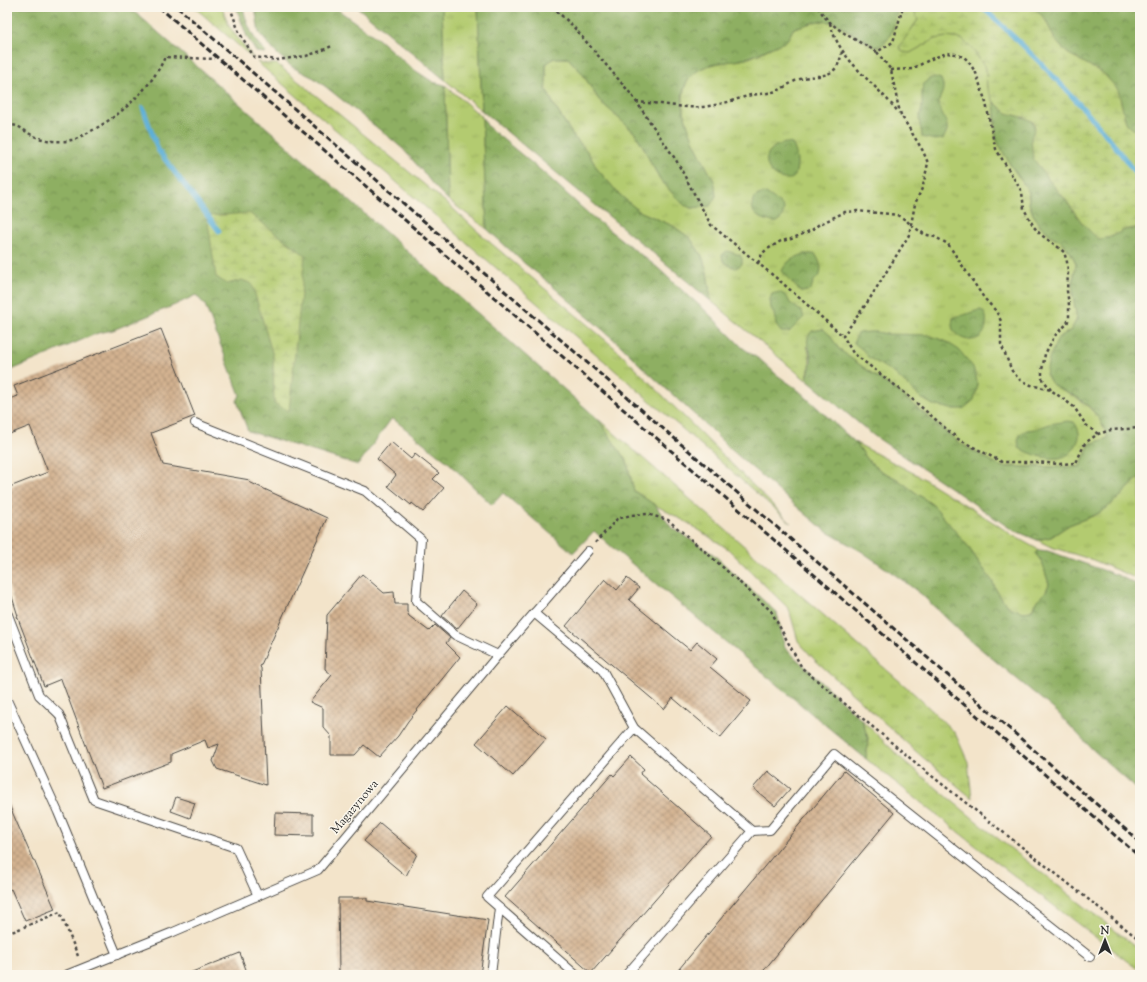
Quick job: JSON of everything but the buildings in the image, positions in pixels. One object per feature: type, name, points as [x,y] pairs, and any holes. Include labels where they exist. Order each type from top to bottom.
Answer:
[{"type":"lane","points":[[195,423],[365,491],[421,539],[416,601],[455,635],[498,654]]},
{"type":"lane","name":"Magazynowa","points":[[66,975],[318,870],[498,654],[588,551]]},
{"type":"lane","points":[[7,612],[39,695],[59,714],[94,800],[236,848],[258,896]]},
{"type":"lane","points":[[534,613],[603,671],[634,728],[752,831],[770,830],[834,754],[1090,957]]},
{"type":"lane","points":[[7,700],[58,812],[117,955]]},
{"type":"lane","points":[[576,975],[487,897],[634,728]]},
{"type":"lane","points":[[626,975],[752,831]]},
{"type":"lane","points":[[491,975],[499,908]]},
{"type":"path","points":[[230,7],[239,32],[254,56],[277,60],[306,56],[332,46]]},
{"type":"path","points":[[552,7],[571,24],[636,102],[676,160],[711,225],[780,281],[843,336],[853,353],[905,393],[958,439],[1002,462],[1060,464],[1076,463],[1085,443],[1098,434],[1111,430],[1140,428]]},
{"type":"path","points":[[818,7],[830,22],[878,52],[891,70],[901,115]]},
{"type":"path","points":[[878,52],[893,42],[904,7]]},
{"type":"path","points":[[830,22],[833,34],[842,51],[854,65],[890,100],[924,152],[928,163],[923,186],[915,204],[909,235],[869,300],[843,336]]},
{"type":"path","points":[[636,102],[700,107],[725,103],[780,90],[796,80],[808,77],[824,76],[833,72],[838,66],[842,51]]},
{"type":"path","points":[[891,70],[912,69],[947,53],[964,57],[976,73],[986,103],[996,149],[1022,192],[1024,209],[1034,227],[1040,234],[1064,252],[1068,262],[1069,318],[1067,324],[1054,337],[1045,354],[1042,378],[1051,390],[1074,407],[1086,425],[1098,434]]},
{"type":"path","points":[[7,125],[15,125],[33,136],[54,141],[71,140],[91,132],[113,117],[138,96],[150,83],[162,65],[165,56],[215,59]]},
{"type":"path","points":[[758,263],[762,254],[766,250],[780,242],[812,230],[818,225],[845,212],[857,210],[897,215],[924,234],[935,237],[948,244],[984,298],[996,311],[1001,321],[1001,344],[1012,371],[1020,380],[1031,385],[1051,390]]},
{"type":"path","points":[[588,551],[617,519],[631,515],[647,514],[668,520],[771,611],[802,668],[928,773],[1140,940]]},
{"type":"path","points":[[7,934],[60,912],[78,956]]},
{"type":"green space","points":[[7,7],[128,7],[143,19],[598,419],[627,462],[634,491],[655,505],[671,527],[713,554],[777,613],[785,648],[862,720],[868,738],[866,759],[594,531],[573,553],[503,493],[492,505],[449,463],[392,418],[358,465],[248,431],[237,401],[240,395],[205,305],[196,295],[113,330],[98,333],[7,372]]},
{"type":"green space","points":[[194,7],[222,7],[229,26],[254,59]]},
{"type":"green space","points":[[236,7],[243,7],[251,32],[266,53],[256,52],[247,37]]},
{"type":"green space","points":[[255,7],[334,7],[377,38],[410,67],[433,82],[445,85],[448,200],[433,185],[403,149],[326,87],[314,78],[292,67],[275,52],[259,33]]},
{"type":"green space","points":[[357,7],[442,7],[445,80]]},
{"type":"green space","points":[[442,7],[478,7],[482,111],[445,80]]},
{"type":"green space","points":[[478,7],[899,7],[889,37],[881,45],[875,47],[834,22],[818,21],[794,28],[786,41],[752,56],[744,59],[712,64],[698,70],[692,75],[683,91],[684,113],[692,137],[715,183],[716,196],[710,206],[692,208],[684,205],[673,194],[660,179],[635,133],[599,100],[582,73],[568,58],[554,58],[546,64],[546,89],[555,107],[574,137],[587,151],[598,170],[620,195],[639,211],[673,226],[690,238],[702,256],[707,272],[711,301],[482,111]]},
{"type":"green space","points":[[899,7],[909,7],[915,13],[918,20],[912,28],[910,53],[935,39],[946,37],[962,39],[974,51],[986,69],[987,88],[994,102],[995,125],[1005,153],[1010,164],[1029,192],[1029,203],[1033,214],[1041,226],[1052,236],[1062,242],[1071,253],[1076,263],[1073,296],[1077,319],[1071,330],[1058,338],[1053,385],[1087,406],[1099,419],[1108,438],[1090,444],[1080,467],[1002,467],[959,443],[902,395],[849,357],[838,348],[834,342],[807,346],[810,355],[810,363],[806,380],[711,301],[707,272],[702,256],[690,238],[673,226],[639,211],[620,195],[598,170],[587,151],[574,137],[555,107],[546,89],[546,64],[554,58],[568,58],[582,73],[599,100],[635,133],[660,179],[673,194],[684,205],[692,208],[710,206],[714,182],[693,139],[683,105],[684,90],[690,77],[702,68],[710,65],[753,57],[786,41],[794,28],[818,21],[834,22],[874,47],[881,45],[886,41],[892,31]]},
{"type":"green space","points":[[909,7],[1034,7],[1045,19],[1055,40],[1067,53],[1104,74],[1118,90],[1126,123],[1140,135],[1140,227],[1124,230],[1111,237],[1098,239],[1083,224],[1033,158],[1031,138],[1035,128],[1033,122],[1026,118],[1007,113],[994,102],[987,88],[986,69],[974,51],[962,39],[946,37],[935,39],[910,53],[903,52],[899,47],[918,20],[915,13]]},
{"type":"green space","points":[[1034,7],[1140,7],[1140,135],[1126,123],[1118,90],[1104,74],[1067,53],[1055,40],[1045,19]]},
{"type":"green space","points":[[257,62],[277,64],[448,204],[486,239],[615,348],[791,523],[596,354]]},
{"type":"green space","points":[[934,77],[941,79],[943,84],[943,91],[939,106],[947,128],[943,139],[935,140],[922,137],[919,118],[922,108],[923,85],[929,79]]},
{"type":"green space","points":[[445,85],[482,117],[487,229],[448,200]]},
{"type":"green space","points":[[994,102],[1007,113],[1026,118],[1033,122],[1047,178],[1065,199],[1083,224],[1111,237],[1124,230],[1140,227],[1140,476],[1121,496],[1104,510],[1069,525],[1051,537],[1037,540],[1011,529],[873,435],[807,380],[811,361],[807,341],[812,331],[823,329],[830,335],[838,348],[902,395],[959,443],[1002,467],[1080,467],[1090,444],[1108,438],[1099,418],[1095,413],[1079,399],[1053,385],[1046,374],[1049,359],[1058,338],[1071,330],[1077,319],[1073,296],[1076,263],[1071,253],[1062,242],[1052,236],[1041,226],[1033,214],[1029,203],[1029,192],[1010,164],[996,139]]},
{"type":"green space","points":[[482,117],[488,127],[544,173],[591,216],[658,268],[707,312],[743,348],[797,389],[856,443],[868,460],[881,471],[897,479],[934,506],[966,544],[992,581],[998,594],[1010,608],[1024,612],[1031,611],[1046,591],[1049,584],[1042,562],[1035,553],[1039,550],[1048,551],[1117,575],[1140,586],[1140,792],[1092,749],[1057,712],[965,636],[921,594],[861,551],[827,532],[796,506],[727,446],[619,344],[524,263],[487,229]]},
{"type":"green space","points":[[786,143],[792,144],[796,155],[796,172],[795,176],[791,179],[779,178],[768,167],[767,162],[768,153],[772,149]]},
{"type":"green space","points":[[766,193],[780,203],[784,208],[781,218],[777,222],[763,219],[754,212],[752,204],[754,198],[758,195]]},
{"type":"green space","points":[[249,213],[305,255],[289,411],[274,404],[273,356],[252,284],[242,280],[227,284],[216,277],[207,216]]},
{"type":"green space","points":[[727,251],[740,255],[742,264],[736,268],[723,261],[722,255]]},
{"type":"green space","points":[[804,254],[816,255],[821,268],[820,275],[813,282],[811,290],[803,292],[797,288],[782,271],[784,267],[794,258]]},
{"type":"green space","points":[[780,292],[787,297],[790,303],[802,312],[804,317],[789,332],[781,332],[776,325],[771,308],[770,299],[772,294]]},
{"type":"green space","points":[[981,310],[985,314],[986,324],[984,332],[980,337],[969,340],[958,335],[954,331],[952,325],[953,318]]},
{"type":"green space","points":[[870,332],[928,335],[945,341],[959,350],[973,367],[978,385],[974,400],[963,409],[951,409],[933,405],[921,398],[894,373],[868,357],[863,350],[854,343],[855,338],[859,333]]},
{"type":"green space","points":[[598,419],[919,698],[955,733],[968,762],[972,798],[920,755],[814,659],[798,641],[789,609],[728,549],[634,491],[627,462]]},
{"type":"green space","points":[[1068,421],[1074,422],[1079,435],[1077,443],[1072,451],[1066,456],[1059,458],[1043,457],[1034,455],[1019,448],[1018,440],[1020,434],[1027,430]]},
{"type":"green space","points":[[856,443],[919,476],[1012,535],[1039,550],[1035,553],[1042,562],[1049,584],[1046,591],[1031,611],[1024,612],[1010,608],[998,594],[992,581],[966,544],[934,506],[897,479],[881,471],[868,460]]},
{"type":"green space","points":[[1140,476],[1140,580],[1093,560],[1051,547],[1037,540],[1051,537],[1069,525],[1104,510],[1121,496]]},
{"type":"green space","points":[[862,720],[904,761],[986,829],[1140,950],[1140,971],[995,861],[866,759],[868,738]]},
{"type":"waterway","points":[[982,7],[1068,91],[1100,127],[1140,180]]},
{"type":"waterway","points":[[143,108],[158,150],[219,231]]},
{"type":"railway","points":[[159,7],[1140,857]]},
{"type":"railway","points":[[177,7],[1140,842]]}]
